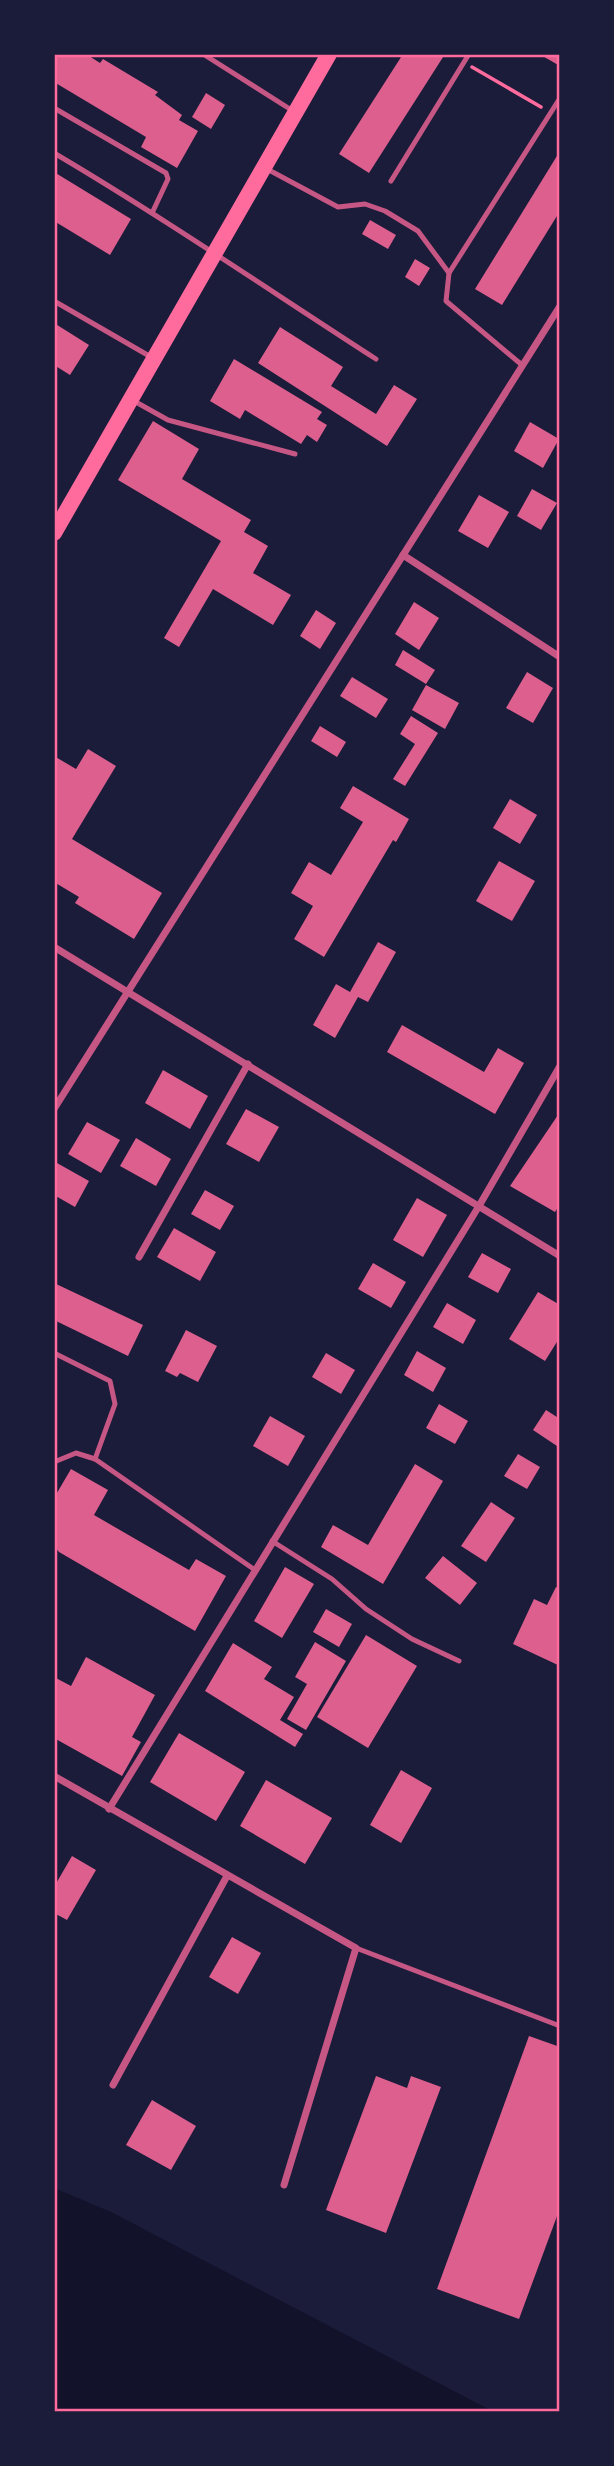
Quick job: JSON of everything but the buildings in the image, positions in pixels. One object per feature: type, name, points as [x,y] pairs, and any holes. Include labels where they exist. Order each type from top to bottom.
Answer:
[{"type":"main road","points":[[54,533],[329,54]]},
{"type":"street","points":[[54,1110],[560,306]]},
{"type":"street","points":[[403,555],[560,657]]},
{"type":"street","points":[[54,947],[560,1256]]},
{"type":"street","points":[[138,1257],[248,1064]]},
{"type":"street","points":[[109,1810],[479,1206],[560,1066]]},
{"type":"street","points":[[54,1776],[109,1810],[356,1948],[284,2185]]},
{"type":"street","points":[[113,2085],[227,1876]]},
{"type":"lane","points":[[204,54],[295,113]]},
{"type":"lane","points":[[391,181],[470,54]]},
{"type":"lane","points":[[522,365],[446,300],[449,273],[560,98]]},
{"type":"lane","points":[[54,108],[166,173],[168,179],[153,211]]},
{"type":"lane","points":[[54,153],[153,211],[213,255],[376,359]]},
{"type":"lane","points":[[264,167],[338,207],[365,204],[385,211],[418,232],[449,273]]},
{"type":"lane","points":[[54,301],[155,359]]},
{"type":"lane","points":[[132,400],[168,420],[295,454]]},
{"type":"lane","points":[[54,1353],[110,1381],[116,1404],[95,1459]]},
{"type":"lane","points":[[54,1462],[76,1453],[95,1459],[254,1570]]},
{"type":"lane","points":[[272,1541],[332,1580],[366,1609],[412,1639],[459,1661]]},
{"type":"lane","points":[[356,1948],[560,2025]]},
{"type":"path","points":[[464,62],[550,113]]},
{"type":"shaded area","points":[[54,2188],[111,2212],[494,2412],[54,2412]]}]
